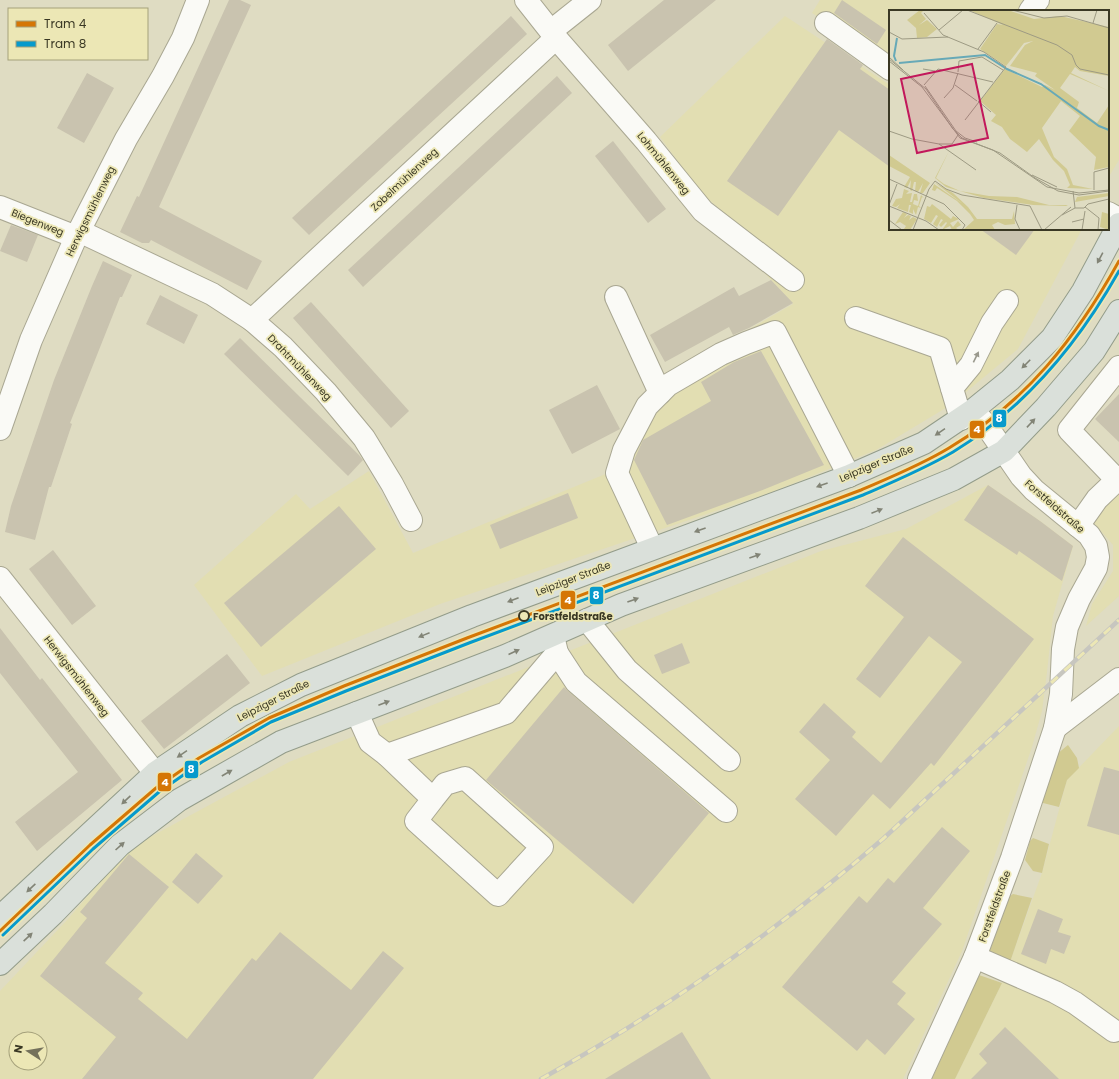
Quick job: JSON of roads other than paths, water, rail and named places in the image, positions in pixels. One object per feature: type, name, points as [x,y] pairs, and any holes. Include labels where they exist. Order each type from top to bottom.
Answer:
[{"type":"main road","name":"Leipziger Straße","points":[[0,917],[155,773],[240,716],[301,685],[460,620],[848,476],[924,443],[967,414],[1010,380],[1052,338],[1083,291],[1119,224]]},
{"type":"main road","points":[[0,964],[53,914],[120,845],[180,800],[281,742],[505,656],[555,644],[587,620],[621,605],[866,515],[954,480],[1004,451],[1094,352],[1119,312]]},
{"type":"street","name":"Herwigsmühlenweg","points":[[0,429],[31,340],[78,234],[126,139],[163,76],[183,38],[198,0]]},
{"type":"street","name":"Lohmühlenweg","points":[[526,0],[553,34],[646,141],[703,211],[793,280]]},
{"type":"street","points":[[553,34],[590,0]]},
{"type":"street","points":[[1031,10],[1038,0]]},
{"type":"street","points":[[826,23],[889,68]]},
{"type":"street","name":"Zobelmühlenweg","points":[[252,320],[553,34]]},
{"type":"street","name":"Biegenweg","points":[[0,206],[78,234]]},
{"type":"street","points":[[1109,214],[1119,219]]},
{"type":"street","name":"Drahtmühlenweg","points":[[78,234],[212,294],[252,320],[294,358],[326,392],[364,438],[392,484],[411,520]]},
{"type":"street","points":[[616,297],[660,392]]},
{"type":"street","points":[[952,388],[971,365],[992,323],[1007,301]]},
{"type":"street","points":[[856,318],[940,348],[956,405],[967,414]]},
{"type":"street","points":[[652,548],[618,473],[624,450],[647,406],[668,385],[721,354],[774,332],[848,476]]},
{"type":"street","points":[[1078,526],[1097,500],[1118,479],[1069,430],[1119,368]]},
{"type":"street","name":"Forstfeldstraße","points":[[919,1079],[975,957],[1012,858],[1055,728],[1061,694],[1063,649],[1067,628],[1079,598],[1096,568],[1098,557],[1096,546],[1089,535],[1034,490],[1021,476],[986,425],[967,414]]},
{"type":"street","name":"Herwigsmühlenweg","points":[[0,578],[155,773]]},
{"type":"street","points":[[587,620],[627,670],[729,760]]},
{"type":"street","points":[[387,755],[506,713],[555,644],[576,682],[726,811]]},
{"type":"street","points":[[1055,728],[1118,682]]},
{"type":"street","points":[[357,713],[370,742],[387,755],[433,799]]},
{"type":"street","points":[[465,778],[542,847],[498,895],[416,821],[433,799],[445,784],[465,778]]},
{"type":"street","points":[[975,957],[1055,992],[1075,1003],[1114,1032]]},
{"type":"railway","points":[[541,1079],[632,1026],[676,997],[719,968],[803,905],[884,838],[1119,620]]},
{"type":"tram line","name":"4","points":[[0,931],[90,845],[156,788],[199,758],[269,718],[344,686],[467,638],[861,490],[917,465],[949,448],[1002,410],[1047,366],[1067,342],[1085,316],[1119,261]]},
{"type":"tram line","name":"8","points":[[3,935],[93,849],[159,792],[202,762],[271,722],[469,643],[863,495],[920,470],[953,452],[979,435],[1004,415],[1048,372],[1086,324],[1119,271]]},
{"type":"place","name":"Forstfeldstraße","points":[[524,616]]}]
